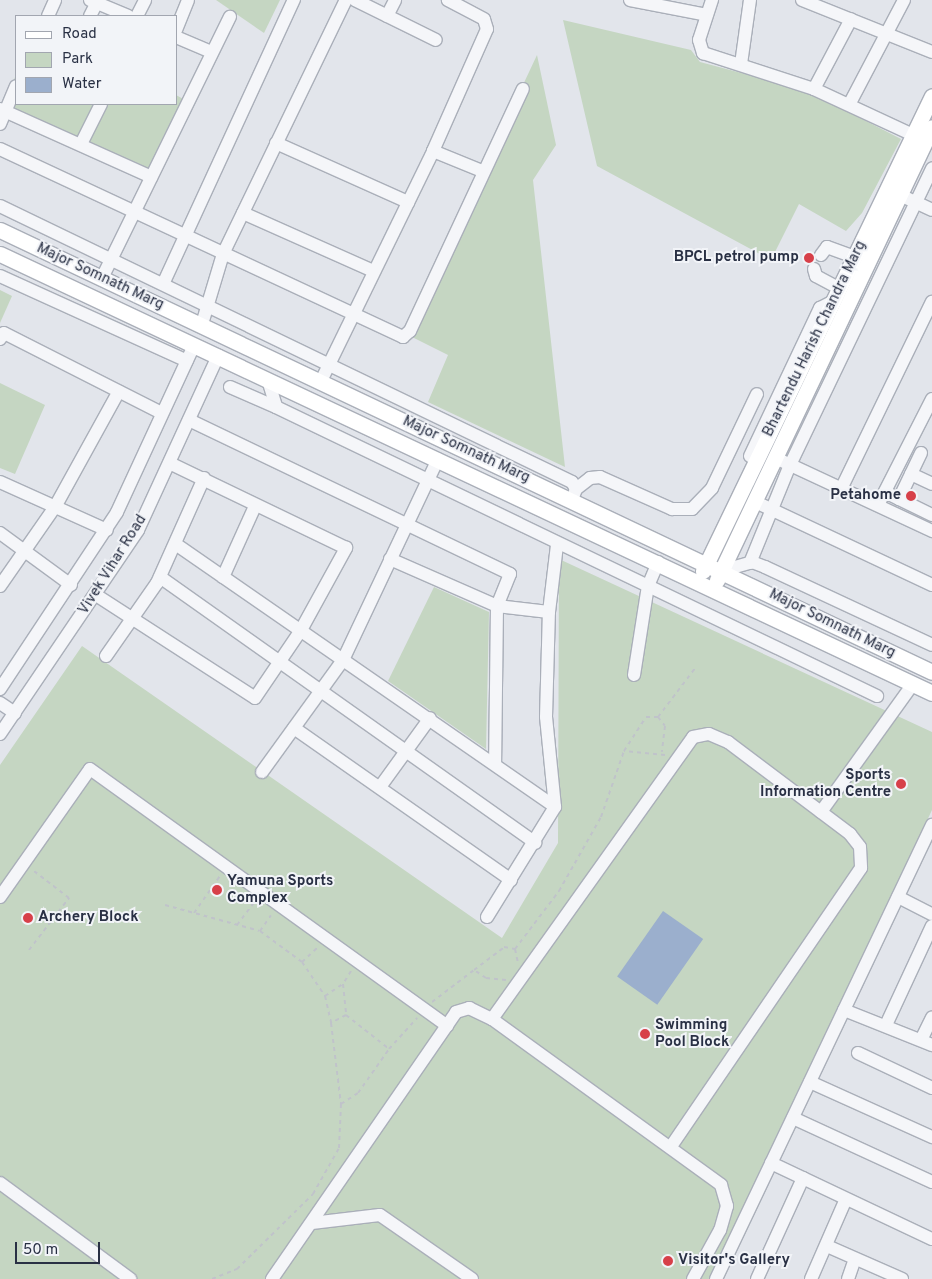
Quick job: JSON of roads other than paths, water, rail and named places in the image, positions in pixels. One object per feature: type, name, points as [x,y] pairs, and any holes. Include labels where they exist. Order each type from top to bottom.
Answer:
[{"type":"main road","name":"Bhartendu Harish Chandra Marg","points":[[698,582],[932,96]]},
{"type":"main road","name":"Bhartendu Harish Chandra Marg","points":[[713,589],[932,127]]},
{"type":"main road","name":"Major Somnath Marg","points":[[0,230],[321,381],[574,495],[706,564],[926,669]]},
{"type":"main road","name":"Major Somnath Marg","points":[[0,254],[658,562],[932,693]]},
{"type":"main road","points":[[194,345],[202,324]]},
{"type":"main road","points":[[218,356],[227,336]]},
{"type":"main road","points":[[913,684],[926,669]]},
{"type":"street","points":[[48,15],[55,0]]},
{"type":"street","points":[[138,15],[145,0]]},
{"type":"street","points":[[178,25],[188,0]]},
{"type":"street","points":[[164,282],[294,0]]},
{"type":"street","points":[[202,324],[205,303],[223,254],[346,0]]},
{"type":"street","points":[[356,0],[436,40]]},
{"type":"street","points":[[387,16],[395,0]]},
{"type":"street","points":[[321,381],[433,151],[487,24],[448,0]]},
{"type":"street","points":[[630,0],[706,15]]},
{"type":"street","points":[[712,0],[699,40],[702,53],[814,89],[850,103],[913,134]]},
{"type":"street","points":[[741,64],[750,0]]},
{"type":"street","points":[[802,0],[890,32],[932,52]]},
{"type":"street","points":[[850,103],[890,32],[904,0]]},
{"type":"street","points":[[90,15],[95,1],[126,15]]},
{"type":"street","points":[[102,278],[230,17]]},
{"type":"street","points":[[814,89],[851,18]]},
{"type":"street","points":[[178,38],[212,52]]},
{"type":"street","points":[[0,124],[3,110],[15,88]]},
{"type":"street","points":[[0,149],[185,234],[223,254],[398,336],[410,332],[482,171],[522,89]]},
{"type":"street","points":[[81,144],[100,105]]},
{"type":"street","points":[[3,110],[151,177]]},
{"type":"street","points":[[276,143],[408,202]]},
{"type":"street","points":[[433,151],[482,171]]},
{"type":"street","points":[[750,563],[770,509],[790,465],[932,168]]},
{"type":"street","points":[[900,195],[932,210]]},
{"type":"street","points":[[0,206],[164,282],[572,482],[574,495],[600,476],[672,510],[692,509],[712,488],[757,394]]},
{"type":"street","points":[[242,213],[374,271]]},
{"type":"street","points":[[820,254],[827,247],[854,256]]},
{"type":"street","points":[[814,270],[816,276],[839,288]]},
{"type":"street","points":[[0,276],[187,361]]},
{"type":"street","points":[[842,487],[932,302]]},
{"type":"street","points":[[113,327],[121,310]]},
{"type":"street","points":[[0,339],[4,333],[162,413]]},
{"type":"street","points":[[829,344],[844,352]]},
{"type":"street","points":[[0,689],[5,671],[71,585],[107,530],[194,345]]},
{"type":"street","name":"Vivek Vihar Road","points":[[0,734],[96,595],[138,530],[218,356]]},
{"type":"street","points":[[268,380],[276,407]]},
{"type":"street","points":[[230,387],[276,407],[557,546],[648,586],[877,696]]},
{"type":"street","points":[[0,586],[28,550],[55,507],[118,391]]},
{"type":"street","points":[[878,505],[932,399]]},
{"type":"street","points":[[189,420],[510,574],[498,606],[495,764]]},
{"type":"street","points":[[899,499],[921,453]]},
{"type":"street","points":[[775,458],[842,487],[932,531]]},
{"type":"street","points":[[262,772],[343,659],[438,459]]},
{"type":"street","points":[[96,595],[255,698],[282,662],[302,630],[346,548],[255,506],[204,478],[169,463]]},
{"type":"street","points":[[911,474],[932,484]]},
{"type":"street","points":[[106,656],[160,577],[176,545],[204,478]]},
{"type":"street","points":[[0,482],[107,530]]},
{"type":"street","points":[[885,492],[932,515]]},
{"type":"street","points":[[755,502],[932,585]]},
{"type":"street","points":[[223,577],[255,506]]},
{"type":"street","points":[[0,533],[28,550],[71,585]]},
{"type":"street","points":[[176,545],[430,718],[555,808]]},
{"type":"street","points":[[486,917],[535,843],[555,808],[546,717],[549,612],[557,546]]},
{"type":"street","points":[[390,559],[498,606],[549,612]]},
{"type":"street","points":[[634,675],[648,586],[658,562]]},
{"type":"street","points":[[721,571],[750,563],[932,645]]},
{"type":"street","points":[[160,577],[535,843]]},
{"type":"street","points":[[821,812],[913,684]]},
{"type":"street","points":[[0,703],[14,713]]},
{"type":"street","points":[[380,787],[430,718]]},
{"type":"street","points":[[294,728],[511,880]]},
{"type":"street","points":[[492,1018],[693,737],[709,734],[728,742],[821,812],[860,847],[856,881],[671,1147]]},
{"type":"street","points":[[0,897],[90,769],[447,1026]]},
{"type":"street","points":[[716,1279],[932,825]]},
{"type":"street","points":[[898,897],[932,914]]},
{"type":"street","points":[[886,1025],[932,926]]},
{"type":"street","points":[[272,1279],[447,1026],[462,1009],[492,1018],[711,1174],[725,1195],[720,1230],[693,1279]]},
{"type":"street","points":[[844,1010],[886,1025],[926,1043],[932,1017]]},
{"type":"street","points":[[858,1053],[932,1088]]},
{"type":"street","points":[[810,1082],[932,1137]]},
{"type":"street","points":[[793,1118],[932,1182]]},
{"type":"street","points":[[771,1163],[932,1239]]},
{"type":"street","points":[[757,1279],[803,1178]]},
{"type":"street","points":[[0,1184],[132,1276],[130,1279]]},
{"type":"street","points":[[811,1279],[846,1199]]},
{"type":"street","points":[[312,1223],[380,1215],[472,1279]]},
{"type":"street","points":[[827,1246],[902,1279]]},
{"type":"street","points":[[848,1279],[855,1259]]},
{"type":"water","points":[[663,911],[703,939],[657,1005],[617,977]]},
{"type":"place","name":"BPCL petrol pump","points":[[809,258]]},
{"type":"place","name":"Petahome","points":[[911,496]]},
{"type":"place","name":"Sports Information Centre","points":[[901,784]]},
{"type":"place","name":"Yamuna Sports Complex","points":[[217,890]]},
{"type":"place","name":"Archery Block","points":[[28,918]]},
{"type":"place","name":"Swimming Pool Block","points":[[645,1034]]},
{"type":"place","name":"Visitor's Gallery","points":[[668,1261]]}]
